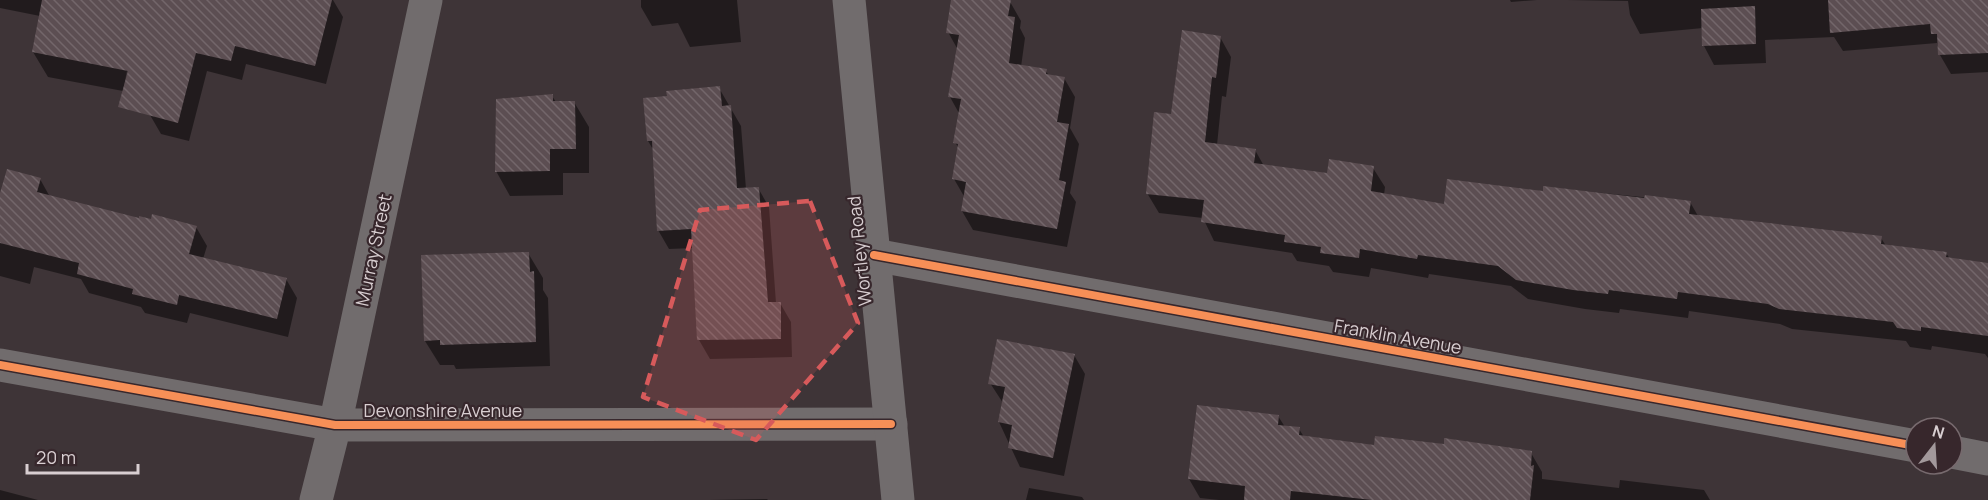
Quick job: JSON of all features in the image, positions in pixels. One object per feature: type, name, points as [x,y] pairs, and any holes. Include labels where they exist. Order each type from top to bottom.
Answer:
[{"type":"street","name":"Murray Street","points":[[316,500],[335,425],[426,0]]},
{"type":"street","name":"Wortley Road","points":[[849,0],[898,500]]},
{"type":"street","name":"Franklin Avenue","points":[[874,255],[1904,444]]},
{"type":"street","name":"Devonshire Avenue","points":[[0,365],[335,425],[891,424]]},
{"type":"street","points":[[1964,454],[1988,459]]},
{"type":"highlighted area","points":[[810,201],[858,323],[756,440],[643,397],[700,210]]},
{"type":"building","points":[[42,0],[332,0],[315,66],[235,46],[231,61],[196,53],[178,123],[118,107],[128,71],[32,52]]},
{"type":"building","points":[[951,0],[1011,0],[1008,16],[1015,17],[1009,63],[1047,69],[1046,74],[1065,77],[1057,122],[1069,124],[1059,180],[1066,182],[1057,229],[961,211],[966,182],[952,179],[958,144],[953,143],[961,99],[948,97],[959,35],[946,33]]},
{"type":"building","points":[[1828,0],[1988,0],[1988,53],[1938,55],[1937,34],[1931,34],[1930,24],[1830,33]]},
{"type":"building","points":[[1755,6],[1756,44],[1702,46],[1701,9]]},
{"type":"building","points":[[1182,30],[1221,36],[1216,78],[1212,77],[1205,142],[1256,149],[1254,163],[1327,173],[1329,159],[1374,166],[1371,191],[1444,204],[1447,179],[1543,191],[1543,186],[1691,201],[1689,214],[1882,236],[1881,244],[1947,252],[1946,257],[1988,263],[1988,336],[1921,327],[1921,331],[1897,328],[1893,322],[1779,309],[1768,304],[1678,292],[1677,299],[1609,290],[1608,294],[1573,290],[1516,280],[1498,266],[1418,255],[1417,259],[1360,249],[1359,258],[1320,253],[1321,247],[1284,242],[1285,235],[1201,222],[1204,200],[1146,194],[1154,112],[1171,114]]},
{"type":"building","points":[[720,86],[722,106],[731,105],[737,188],[759,187],[768,302],[781,302],[781,339],[697,340],[691,229],[657,231],[652,141],[647,141],[643,98],[667,96],[666,91]]},
{"type":"building","points":[[553,94],[553,101],[575,101],[576,149],[550,149],[550,171],[495,172],[496,99]]},
{"type":"building","points":[[7,169],[41,178],[37,192],[139,218],[139,216],[151,219],[152,214],[197,226],[189,254],[287,278],[277,319],[179,295],[177,305],[132,294],[133,289],[77,274],[79,263],[0,243],[0,193]]},
{"type":"building","points":[[529,252],[530,272],[534,271],[536,342],[440,345],[440,340],[424,341],[421,255]]},
{"type":"building","points":[[997,339],[1075,354],[1053,458],[1008,448],[1012,425],[998,422],[1005,387],[988,384]]},
{"type":"building","points":[[1197,405],[1279,415],[1278,425],[1300,427],[1299,435],[1374,445],[1375,436],[1444,444],[1444,438],[1532,451],[1531,466],[1534,465],[1530,500],[1372,500],[1291,491],[1290,500],[1244,500],[1245,486],[1188,479]]},
{"type":"cycle path","points":[[874,255],[1904,444]]},
{"type":"cycle path","points":[[0,365],[335,425],[891,424]]}]
